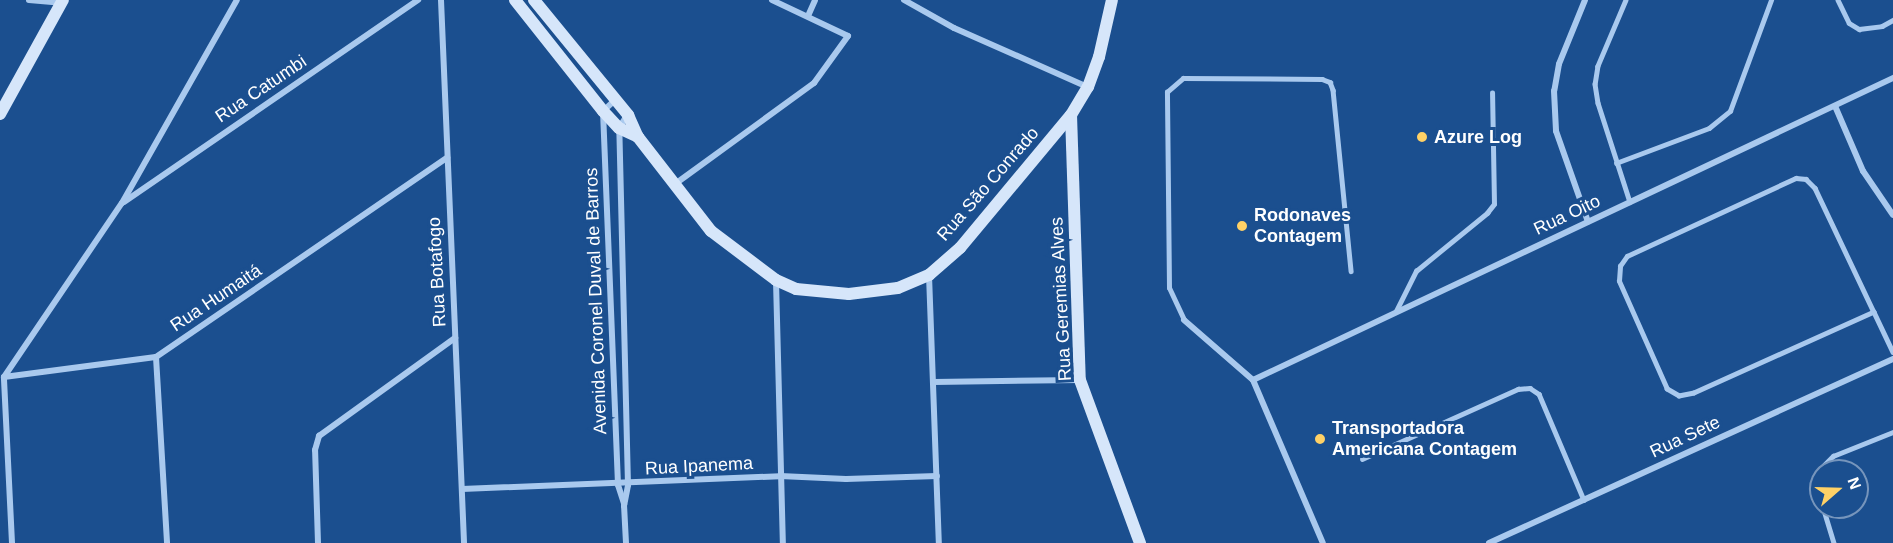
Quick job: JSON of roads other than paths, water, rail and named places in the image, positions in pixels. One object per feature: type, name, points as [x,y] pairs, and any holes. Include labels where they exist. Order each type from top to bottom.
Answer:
[{"type":"street","points":[[0,114],[62,1],[29,0]]},
{"type":"street","points":[[12,543],[4,377],[122,203],[237,0]]},
{"type":"street","name":"Rua Catumbi","points":[[122,203],[418,0]]},
{"type":"street","name":"Rua Botafogo","points":[[441,0],[464,543]]},
{"type":"street","name":"Rua São Conrado","points":[[515,0],[603,111],[619,128],[638,137]]},
{"type":"street","name":"Rua São Conrado","points":[[534,0],[628,115],[638,137],[711,231],[776,280],[796,289],[849,294],[897,288],[929,275],[960,248],[1071,116],[1088,87],[1100,57],[1112,0]]},
{"type":"street","points":[[674,185],[814,83],[848,36],[772,0]]},
{"type":"street","points":[[808,16],[816,0]]},
{"type":"street","points":[[903,0],[954,28],[1088,87]]},
{"type":"street","points":[[1585,0],[1558,64],[1554,91],[1556,131],[1588,222]]},
{"type":"street","name":"Rua Oito","points":[[1253,380],[1395,311],[1893,78]]},
{"type":"street","points":[[603,111],[615,99]]},
{"type":"street","points":[[1835,106],[1863,171],[1893,215]]},
{"type":"street","name":"Avenida Coronel Duval de Barros","points":[[603,111],[618,485],[624,506],[626,543]]},
{"type":"street","points":[[619,128],[628,115]]},
{"type":"street","name":"Rua Geremias Alves","points":[[1071,116],[1080,380],[1140,543]]},
{"type":"street","name":"Avenida Coronel Duval de Barros","points":[[619,128],[628,485],[624,506]]},
{"type":"street","name":"Rua Humaitá","points":[[156,357],[447,158]]},
{"type":"street","points":[[606,193],[621,193]]},
{"type":"street","points":[[929,275],[939,543]]},
{"type":"street","points":[[776,280],[783,543]]},
{"type":"street","points":[[1184,321],[1253,380],[1323,543]]},
{"type":"street","points":[[318,543],[315,450],[320,436],[455,338]]},
{"type":"street","points":[[612,342],[625,342]]},
{"type":"street","points":[[4,377],[156,357],[167,543]]},
{"type":"street","name":"Rua Sete","points":[[1489,543],[1893,359]]},
{"type":"street","points":[[934,382],[1080,380]]},
{"type":"street","name":"Rua Ipanema","points":[[462,489],[628,485],[780,476],[846,479],[937,476]]},
{"type":"lane","points":[[1626,0],[1598,66],[1595,84],[1598,103],[1616,164],[1630,202]]},
{"type":"lane","points":[[1616,164],[1709,128],[1731,111],[1771,0]]},
{"type":"lane","points":[[1838,0],[1849,23],[1859,29],[1882,26],[1893,20]]},
{"type":"lane","points":[[1184,321],[1169,288],[1167,104],[1167,92],[1183,78],[1322,79],[1330,82],[1333,90],[1351,272]]},
{"type":"lane","points":[[1395,311],[1416,271],[1487,213],[1494,204],[1492,93]]},
{"type":"lane","points":[[1874,312],[1694,393],[1679,396],[1667,389],[1618,281],[1620,266],[1627,256],[1637,251],[1796,178],[1806,179],[1815,188],[1874,312],[1893,352]]},
{"type":"lane","points":[[1362,459],[1518,389],[1530,388],[1539,394],[1584,500]]},
{"type":"lane","points":[[1830,459],[1893,432]]},
{"type":"lane","points":[[1826,519],[1834,543]]},
{"type":"place","name":"Azure Log","points":[[1422,137]]},
{"type":"place","name":"Rodonaves Contagem","points":[[1242,226]]},
{"type":"place","name":"Transportadora Americana Contagem","points":[[1320,439]]}]
